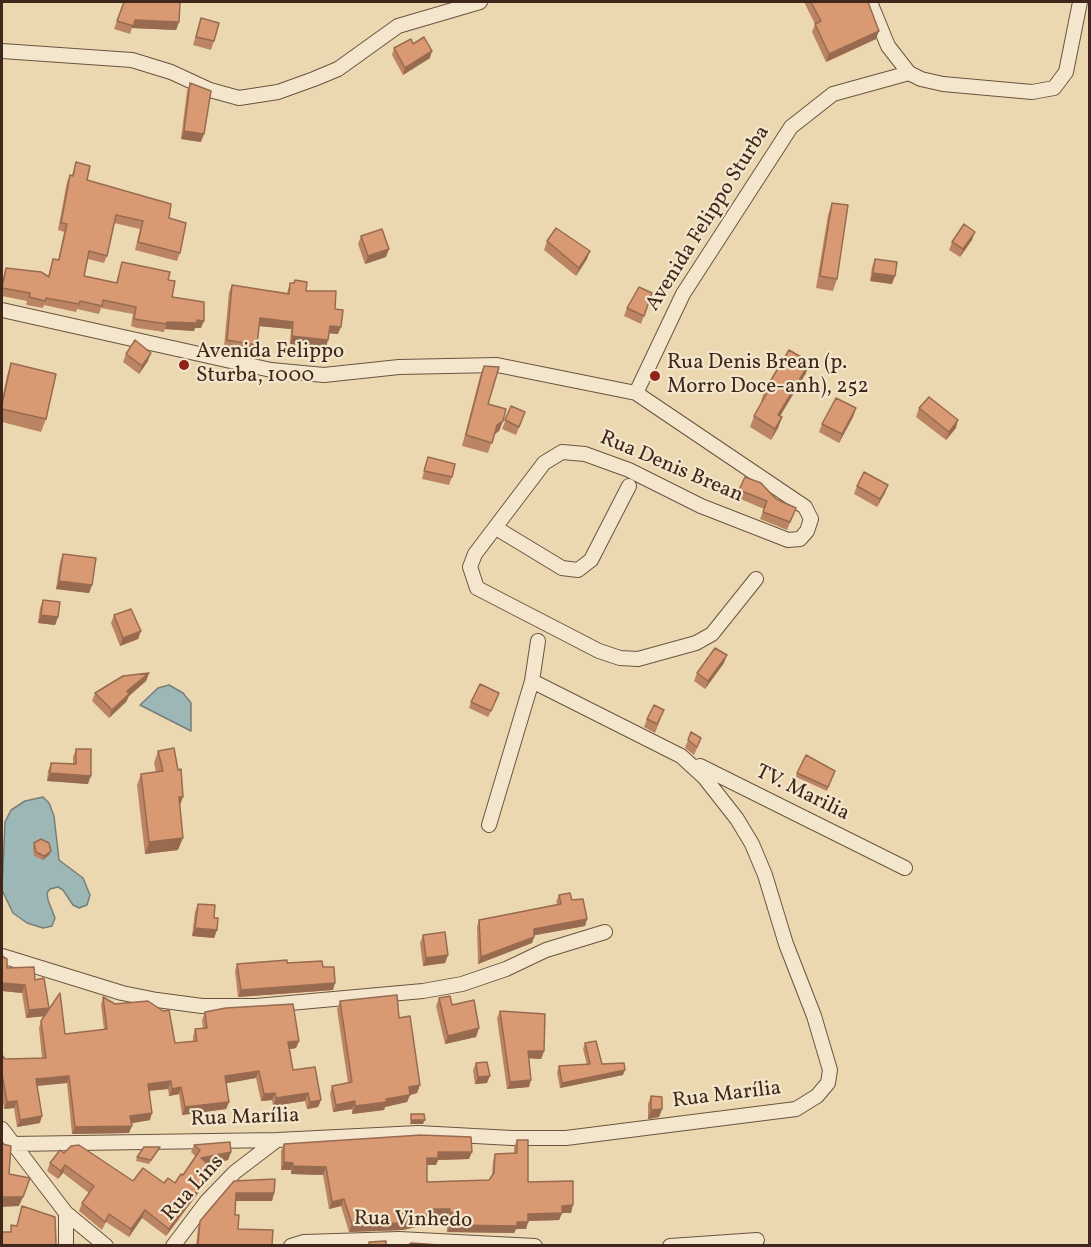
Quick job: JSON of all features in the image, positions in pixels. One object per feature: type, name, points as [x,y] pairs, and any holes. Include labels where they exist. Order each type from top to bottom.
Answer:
[{"type":"street","points":[[2,51],[132,60],[171,72],[210,90],[239,98],[278,92],[338,69],[398,26],[480,2]]},
{"type":"street","points":[[870,2],[888,46],[909,72],[921,79],[944,84],[1032,92],[1054,88],[1065,72],[1080,2]]},
{"type":"street","name":"Avenida Felippo Sturba","points":[[636,393],[683,294],[791,127],[833,94],[909,72]]},
{"type":"street","points":[[2,310],[271,370],[324,375],[409,366],[497,365],[636,393]]},
{"type":"street","name":"Rua Denis Brean","points":[[636,393],[805,507],[811,519],[807,531],[800,539],[788,540],[700,506],[629,470],[572,451],[553,456],[544,464],[475,554],[470,567],[477,588],[599,651],[620,658],[638,659],[696,643],[712,634],[756,579]]},
{"type":"street","points":[[496,528],[562,568],[578,570],[591,560],[629,486]]},
{"type":"street","points":[[489,825],[532,681],[538,641]]},
{"type":"street","name":"Rua Marília","points":[[12,1144],[277,1140],[418,1133],[512,1138],[566,1138],[762,1115],[796,1109],[817,1096],[828,1083],[830,1070],[814,1016],[786,944],[765,875],[752,844],[737,819],[704,777],[681,756],[532,681]]},
{"type":"street","name":"TV. Marilia","points":[[681,756],[905,868]]},
{"type":"street","points":[[2,956],[122,993],[157,1000],[202,1006],[256,1006],[423,991],[462,984],[506,969],[546,950],[605,932]]},
{"type":"street","points":[[2,1130],[66,1213],[106,1245]]},
{"type":"street","name":"Rua Lins","points":[[173,1245],[207,1201],[235,1172],[277,1140]]},
{"type":"street","points":[[66,1213],[66,1245]]},
{"type":"street","points":[[670,1245],[757,1240]]},
{"type":"street","name":"Rua Vinhedo","points":[[291,1245],[304,1242],[535,1245]]},
{"type":"water","points":[[169,685],[183,693],[191,703],[191,731],[140,705],[158,688]]},
{"type":"water","points":[[43,797],[49,803],[54,816],[59,860],[83,878],[90,895],[87,905],[79,908],[73,905],[63,890],[58,887],[50,889],[47,893],[48,900],[55,918],[52,926],[43,928],[27,923],[13,913],[2,890],[5,822],[11,810],[25,801]]},
{"type":"building","points":[[124,2],[180,2],[179,22],[135,20],[133,26],[117,21]]},
{"type":"building","points":[[811,2],[868,2],[879,31],[829,54],[815,24],[821,21]]},
{"type":"building","points":[[201,18],[219,23],[214,41],[196,37]]},
{"type":"building","points":[[424,37],[432,51],[405,68],[394,48],[411,39],[413,44]]},
{"type":"building","points":[[190,83],[211,91],[204,134],[184,131]]},
{"type":"building","points":[[76,162],[90,166],[87,180],[171,204],[169,218],[186,223],[180,253],[138,242],[143,221],[116,215],[107,256],[89,251],[84,276],[117,283],[122,262],[170,272],[168,280],[175,281],[172,297],[204,302],[204,321],[197,320],[197,323],[167,322],[167,324],[140,320],[134,319],[136,307],[103,300],[102,306],[80,301],[79,304],[46,298],[45,301],[29,297],[30,293],[2,288],[6,268],[41,272],[49,277],[53,259],[59,260],[67,224],[61,223],[70,175],[73,176]]},
{"type":"building","points":[[832,203],[848,205],[837,279],[820,276]]},
{"type":"building","points":[[964,224],[975,232],[963,249],[952,242]]},
{"type":"building","points":[[556,228],[590,251],[579,268],[547,241]]},
{"type":"building","points":[[382,229],[389,249],[368,256],[361,236]]},
{"type":"building","points":[[875,259],[897,262],[895,276],[873,273]]},
{"type":"building","points":[[295,280],[307,282],[306,291],[336,291],[335,309],[343,310],[341,327],[330,326],[328,340],[292,336],[293,322],[260,318],[257,345],[227,340],[232,285],[289,294],[290,283],[294,283]]},
{"type":"building","points":[[639,287],[652,293],[644,316],[627,308]]},
{"type":"building","points":[[135,340],[151,353],[142,366],[126,354]]},
{"type":"building","points":[[789,350],[810,362],[778,415],[782,417],[775,429],[754,416],[768,391],[765,390]]},
{"type":"building","points":[[11,363],[56,374],[46,419],[2,409]]},
{"type":"building","points":[[484,366],[499,367],[488,404],[506,409],[503,421],[497,425],[492,443],[466,435]]},
{"type":"building","points":[[929,397],[958,420],[949,432],[919,408]]},
{"type":"building","points":[[836,398],[856,408],[842,434],[822,424]]},
{"type":"building","points":[[511,406],[525,412],[519,427],[505,420]]},
{"type":"building","points":[[428,457],[455,464],[452,477],[424,471]]},
{"type":"building","points":[[864,472],[888,485],[880,499],[857,486]]},
{"type":"building","points":[[745,477],[761,483],[776,499],[796,508],[790,522],[763,512],[767,501],[739,490]]},
{"type":"building","points":[[63,554],[96,558],[92,585],[59,581]]},
{"type":"building","points":[[43,600],[60,602],[58,617],[41,615]]},
{"type":"building","points":[[131,609],[141,631],[123,638],[114,615]]},
{"type":"building","points":[[715,648],[727,655],[708,681],[697,673]]},
{"type":"building","points":[[149,673],[127,691],[129,694],[112,710],[95,693],[123,676]]},
{"type":"building","points":[[480,684],[499,693],[491,711],[471,702]]},
{"type":"building","points":[[654,705],[664,710],[657,724],[647,719]]},
{"type":"building","points":[[691,732],[701,738],[697,747],[688,740]]},
{"type":"building","points":[[174,748],[178,770],[181,769],[183,797],[179,797],[183,838],[149,842],[141,774],[163,771],[158,751]]},
{"type":"building","points":[[76,749],[91,749],[91,776],[50,773],[51,763],[76,764]]},
{"type":"building","points":[[806,755],[835,771],[828,787],[797,773]]},
{"type":"building","points":[[41,839],[49,843],[51,851],[44,856],[36,852],[34,843]]},
{"type":"building","points":[[570,893],[572,900],[583,899],[587,919],[534,929],[534,937],[481,957],[479,920],[561,904],[559,895]]},
{"type":"building","points":[[198,904],[215,905],[214,918],[218,918],[217,930],[195,928]]},
{"type":"building","points":[[445,932],[448,955],[426,958],[423,935]]},
{"type":"building","points":[[2,956],[7,959],[7,968],[34,967],[35,980],[44,978],[49,1008],[29,1010],[25,985],[2,983]]},
{"type":"building","points":[[287,960],[287,963],[322,961],[323,967],[334,967],[335,983],[241,990],[237,964]]},
{"type":"building","points":[[60,993],[65,1034],[107,1029],[103,997],[115,1004],[148,1001],[163,1011],[169,1010],[175,1043],[197,1041],[195,1029],[207,1028],[205,1012],[226,1008],[293,1004],[299,1041],[288,1042],[293,1070],[315,1067],[321,1100],[310,1102],[308,1093],[276,1098],[275,1093],[264,1094],[259,1071],[225,1076],[229,1102],[185,1107],[181,1087],[172,1089],[171,1081],[148,1084],[152,1113],[130,1116],[132,1126],[75,1127],[69,1076],[36,1079],[42,1116],[20,1120],[17,1101],[7,1102],[2,1074],[2,1055],[5,1059],[46,1058],[41,1021]]},
{"type":"building","points":[[397,995],[399,1018],[410,1016],[420,1085],[409,1087],[410,1095],[386,1099],[387,1102],[355,1106],[355,1101],[336,1105],[332,1086],[352,1082],[340,1001]]},
{"type":"building","points":[[450,996],[452,1005],[474,1000],[479,1028],[448,1036],[439,998]]},
{"type":"building","points":[[500,1011],[545,1014],[544,1051],[528,1051],[531,1080],[510,1082]]},
{"type":"building","points":[[596,1041],[602,1064],[624,1063],[625,1070],[562,1083],[559,1066],[590,1064],[585,1043]]},
{"type":"building","points":[[487,1062],[490,1076],[478,1077],[476,1063]]},
{"type":"building","points":[[651,1096],[662,1097],[662,1109],[651,1110]]},
{"type":"building","points":[[411,1114],[424,1114],[425,1120],[411,1120]]},
{"type":"building","points":[[421,1135],[471,1137],[472,1152],[438,1152],[438,1158],[427,1158],[427,1182],[489,1180],[494,1173],[495,1154],[517,1153],[517,1140],[528,1140],[528,1182],[573,1181],[573,1205],[562,1206],[562,1213],[528,1214],[528,1222],[517,1222],[517,1226],[450,1225],[450,1217],[458,1211],[450,1213],[450,1209],[427,1209],[427,1218],[406,1223],[352,1224],[344,1199],[332,1202],[326,1167],[293,1166],[293,1163],[284,1162],[284,1144]]},
{"type":"building","points":[[230,1142],[231,1152],[201,1158],[213,1169],[169,1229],[145,1210],[131,1229],[109,1214],[105,1222],[82,1203],[94,1186],[65,1165],[61,1171],[50,1163],[60,1150],[64,1153],[71,1146],[79,1145],[133,1181],[143,1168],[164,1183],[168,1178],[175,1183],[200,1150],[194,1145]]},
{"type":"building","points":[[2,1144],[11,1146],[9,1174],[30,1178],[23,1197],[2,1197]]},
{"type":"building","points":[[144,1147],[160,1147],[151,1160],[137,1157]]},
{"type":"building","points":[[275,1179],[274,1193],[236,1193],[235,1215],[239,1215],[238,1229],[273,1230],[272,1245],[198,1245],[200,1221],[234,1181]]},
{"type":"building","points":[[22,1206],[55,1217],[56,1245],[2,1245],[2,1232],[11,1232],[11,1225],[17,1226]]},
{"type":"building","points":[[386,1241],[386,1245],[369,1245],[369,1242]]},
{"type":"building","points":[[411,1243],[440,1245],[408,1245]]},
{"type":"place","name":"Avenida Felippo Sturba, 1000","points":[[184,365]]},
{"type":"place","name":"Rua Denis Brean (p. Morro Doce-anh), 252","points":[[655,376]]}]
